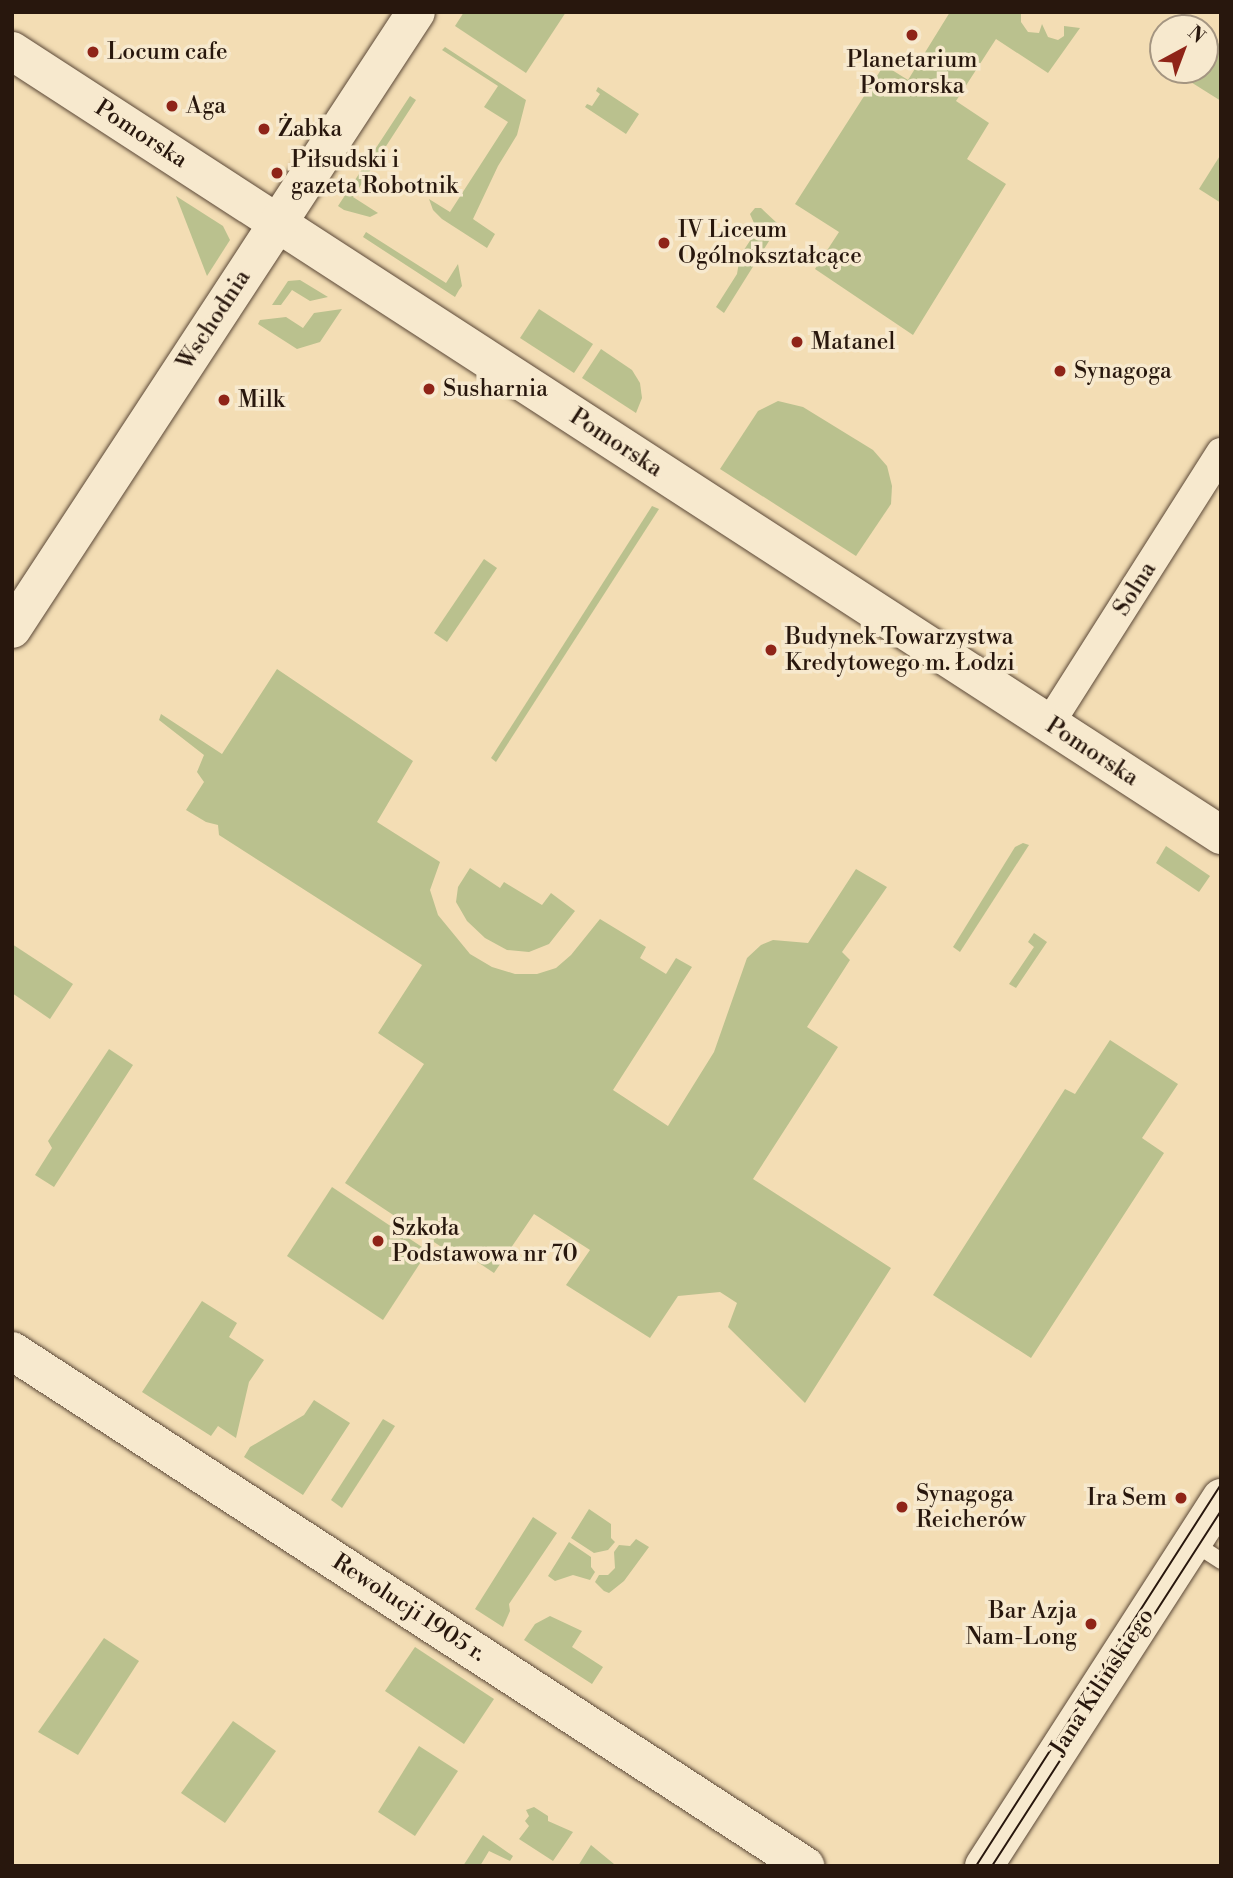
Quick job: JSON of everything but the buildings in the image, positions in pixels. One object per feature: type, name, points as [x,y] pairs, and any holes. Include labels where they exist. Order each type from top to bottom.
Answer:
[{"type":"street","name":"Wschodnia","points":[[12,629],[416,12]]},
{"type":"street","name":"Pomorska","points":[[12,51],[1221,835]]},
{"type":"street","name":"Solna","points":[[1049,724],[1221,453]]},
{"type":"street","name":"Rewolucji 1905 r.","points":[[12,1351],[805,1866]]},
{"type":"street","name":"Jana Kilińskiego","points":[[984,1866],[1207,1551],[1221,1498]]},
{"type":"green space","points":[[464,12],[566,12],[526,73],[455,26]]},
{"type":"green space","points":[[950,12],[1021,12],[1021,22],[1028,32],[1039,33],[1042,24],[1048,37],[1058,40],[1064,36],[1064,26],[1080,28],[1048,73],[996,39],[956,101],[989,123],[967,159],[1006,184],[913,335],[815,269],[839,232],[795,204],[884,65],[908,80]]},
{"type":"green space","points":[[1219,44],[1221,45],[1221,101],[1194,84],[1219,84]]},
{"type":"green space","points":[[445,47],[526,100],[517,135],[498,166],[473,219],[495,234],[487,248],[442,219],[433,210],[429,199],[450,212],[508,122],[484,107],[498,86],[442,50]]},
{"type":"green space","points":[[598,87],[639,114],[626,134],[585,107],[587,104],[592,106],[600,94],[596,91]]},
{"type":"green space","points":[[410,96],[416,100],[353,197],[378,213],[370,217],[344,210],[338,206]]},
{"type":"green space","points":[[1221,154],[1221,203],[1199,189]]},
{"type":"green space","points":[[176,196],[223,226],[230,240],[207,276]]},
{"type":"green space","points":[[755,208],[761,208],[779,225],[724,313],[716,307],[737,274],[740,256],[757,230],[750,214]]},
{"type":"green space","points":[[366,232],[446,283],[458,264],[462,286],[455,297],[363,237]]},
{"type":"green space","points":[[300,280],[328,297],[310,301],[292,290],[281,305],[272,305],[288,281]]},
{"type":"green space","points":[[342,309],[320,342],[297,349],[258,324],[260,320],[286,317],[303,328],[314,313]]},
{"type":"green space","points":[[539,309],[593,344],[574,373],[520,338]]},
{"type":"green space","points":[[601,349],[632,370],[640,383],[642,398],[636,413],[582,378]]},
{"type":"green space","points":[[778,401],[803,407],[873,450],[887,466],[892,486],[891,504],[856,556],[720,469],[758,411]]},
{"type":"green space","points":[[652,506],[659,509],[496,762],[491,758]]},
{"type":"green space","points":[[484,559],[497,568],[447,642],[434,633]]},
{"type":"green space","points":[[277,669],[413,761],[377,822],[440,862],[430,890],[438,915],[470,954],[492,967],[515,974],[537,974],[556,968],[571,955],[600,919],[646,947],[640,958],[666,974],[676,958],[692,967],[613,1090],[668,1126],[714,1052],[747,958],[761,945],[773,940],[808,943],[856,869],[887,887],[842,952],[850,960],[807,1027],[838,1047],[753,1179],[891,1268],[805,1403],[728,1327],[737,1303],[720,1292],[678,1296],[650,1338],[566,1285],[590,1250],[534,1214],[494,1273],[455,1247],[446,1250],[345,1183],[424,1064],[378,1033],[422,965],[219,835],[218,825],[206,822],[186,810],[204,782],[197,772],[204,755],[159,720],[161,714],[222,754]]},
{"type":"green space","points":[[1023,843],[1029,845],[960,952],[953,947],[1015,847]]},
{"type":"green space","points":[[1166,846],[1210,876],[1199,892],[1156,863]]},
{"type":"green space","points":[[470,868],[500,888],[504,882],[542,905],[551,893],[575,911],[549,944],[529,952],[507,950],[485,938],[467,921],[456,902],[458,887]]},
{"type":"green space","points":[[1034,933],[1047,942],[1016,988],[1009,984],[1034,947],[1028,942]]},
{"type":"green space","points":[[12,944],[73,984],[50,1019],[12,993]]},
{"type":"green space","points":[[1110,1040],[1178,1084],[1142,1138],[1164,1153],[1031,1358],[933,1295],[1065,1089],[1075,1094]]},
{"type":"green space","points":[[109,1049],[133,1065],[54,1187],[35,1175],[52,1148],[48,1141]]},
{"type":"green space","points":[[332,1187],[428,1251],[383,1320],[287,1256]]},
{"type":"green space","points":[[202,1301],[237,1323],[229,1337],[264,1360],[249,1382],[236,1438],[218,1426],[211,1436],[142,1392]]},
{"type":"green space","points":[[314,1400],[350,1423],[303,1495],[244,1457],[250,1447],[304,1415]]},
{"type":"green space","points":[[383,1419],[395,1426],[342,1508],[331,1500]]},
{"type":"green space","points":[[589,1509],[611,1524],[611,1538],[615,1542],[608,1550],[594,1553],[571,1538]]},
{"type":"green space","points":[[533,1517],[557,1533],[509,1604],[510,1611],[503,1627],[475,1609]]},
{"type":"green space","points":[[636,1539],[649,1547],[624,1581],[609,1593],[604,1591],[595,1582],[599,1575],[608,1575],[615,1568],[614,1552],[619,1545],[630,1546]]},
{"type":"green space","points":[[569,1542],[591,1557],[591,1567],[595,1572],[590,1580],[573,1575],[555,1581],[548,1576]]},
{"type":"green space","points":[[550,1616],[582,1631],[572,1647],[603,1667],[592,1684],[524,1640],[535,1624]]},
{"type":"green space","points":[[104,1638],[139,1661],[78,1755],[38,1732]]},
{"type":"green space","points":[[415,1647],[494,1699],[464,1744],[385,1691]]},
{"type":"green space","points":[[233,1721],[276,1751],[225,1823],[181,1793]]},
{"type":"green space","points":[[419,1746],[458,1771],[415,1836],[378,1812]]},
{"type":"green space","points":[[534,1807],[548,1816],[548,1821],[573,1832],[553,1861],[519,1839],[529,1826],[525,1821],[529,1816],[526,1810]]},
{"type":"green space","points":[[483,1835],[513,1856],[510,1861],[489,1851],[480,1866],[463,1866]]},
{"type":"green space","points":[[591,1845],[614,1864],[623,1866],[578,1866]]},
{"type":"tram line","points":[[976,1866],[1221,1485]]},
{"type":"tram line","points":[[992,1866],[1221,1510]]},
{"type":"place","name":"Planetarium Pomorska","points":[[912,35]]},
{"type":"place","name":"Locum cafe","points":[[93,52]]},
{"type":"place","name":"Aga","points":[[172,106]]},
{"type":"place","name":"Żabka","points":[[264,129]]},
{"type":"place","name":"Piłsudski i gazeta Robotnik","points":[[277,173]]},
{"type":"place","name":"IV Liceum Ogólnokształcące","points":[[664,243]]},
{"type":"place","name":"Matanel","points":[[797,342]]},
{"type":"place","name":"Synagoga","points":[[1060,371]]},
{"type":"place","name":"Susharnia","points":[[429,389]]},
{"type":"place","name":"Milk","points":[[224,400]]},
{"type":"place","name":"Budynek Towarzystwa Kredytowego m. Łodzi","points":[[771,650]]},
{"type":"place","name":"Szkoła Podstawowa nr 70","points":[[378,1241]]},
{"type":"place","name":"Ira Sem","points":[[1181,1498]]},
{"type":"place","name":"Synagoga Reicherów","points":[[902,1507]]},
{"type":"place","name":"Bar Azja Nam-Long","points":[[1091,1624]]}]
